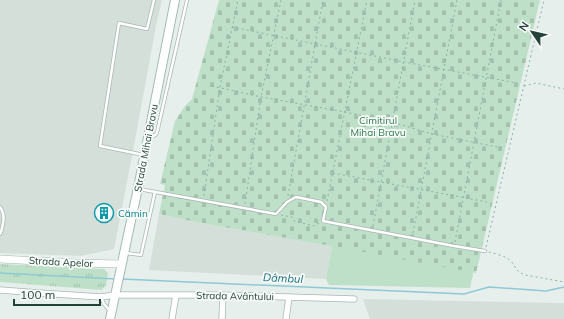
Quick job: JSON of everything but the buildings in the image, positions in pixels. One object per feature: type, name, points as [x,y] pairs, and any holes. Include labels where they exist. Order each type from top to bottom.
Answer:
[{"type":"main road","name":"Strada Mihai Bravu","points":[[111,316],[175,0]]},
{"type":"street","name":"Strada Apelor","points":[[0,259],[121,264]]},
{"type":"street","name":"Strada Avântului","points":[[0,290],[101,296],[116,292],[176,295],[354,299]]},
{"type":"street","points":[[172,319],[176,295]]},
{"type":"street","points":[[222,319],[224,295]]},
{"type":"street","points":[[286,319],[289,297]]},
{"type":"lane","points":[[144,155],[100,146],[119,23],[147,29],[154,0]]},
{"type":"lane","points":[[148,138],[155,136],[158,128],[187,0]]},
{"type":"lane","points":[[138,188],[276,214],[287,202],[296,197],[321,202],[326,206],[323,221],[485,251]]},
{"type":"lane","points":[[124,253],[140,255],[154,192]]},
{"type":"lane","points":[[0,207],[3,212],[4,219],[0,234]]},
{"type":"lane","points":[[101,296],[111,316]]},
{"type":"path","points":[[204,201],[220,87],[238,0]]},
{"type":"path","points":[[244,208],[261,97],[281,0]]},
{"type":"path","points":[[287,202],[323,0]]},
{"type":"path","points":[[326,206],[367,0]]},
{"type":"path","points":[[372,230],[415,0]]},
{"type":"path","points":[[412,238],[457,0]]},
{"type":"path","points":[[454,246],[501,0]]},
{"type":"path","points":[[544,0],[485,251],[498,254],[510,260],[519,272],[525,275],[564,282]]},
{"type":"path","points":[[232,27],[517,84]]},
{"type":"path","points":[[523,87],[536,83],[564,89]]},
{"type":"path","points":[[212,86],[392,122],[432,134],[502,148]]},
{"type":"path","points":[[333,173],[487,202]]},
{"type":"path","points":[[276,214],[292,217],[294,221],[314,226],[323,221]]},
{"type":"shaded area","points":[[0,0],[162,0],[114,249],[81,256],[0,253]]},
{"type":"shaded area","points":[[159,214],[332,246],[326,279],[149,270]]},
{"type":"shaded area","points":[[363,299],[564,303],[564,319],[370,319]]},
{"type":"green space","name":"Cimitirul Mihai Bravu","points":[[219,0],[540,0],[476,273],[159,214],[165,185],[160,184],[175,121],[185,106],[192,99]]},
{"type":"green space","points":[[200,204],[477,255],[470,288],[329,285],[326,279],[332,246],[197,222]]},
{"type":"green space","points":[[0,264],[104,269],[108,273],[106,286],[101,290],[0,282]]},
{"type":"waterway","name":"Dâmbul","points":[[0,273],[116,279]]},
{"type":"waterway","name":"Dâmbul","points":[[122,279],[464,294],[489,287],[546,291],[564,287]]},
{"type":"place","name":"Cămin","points":[[104,213]]}]
